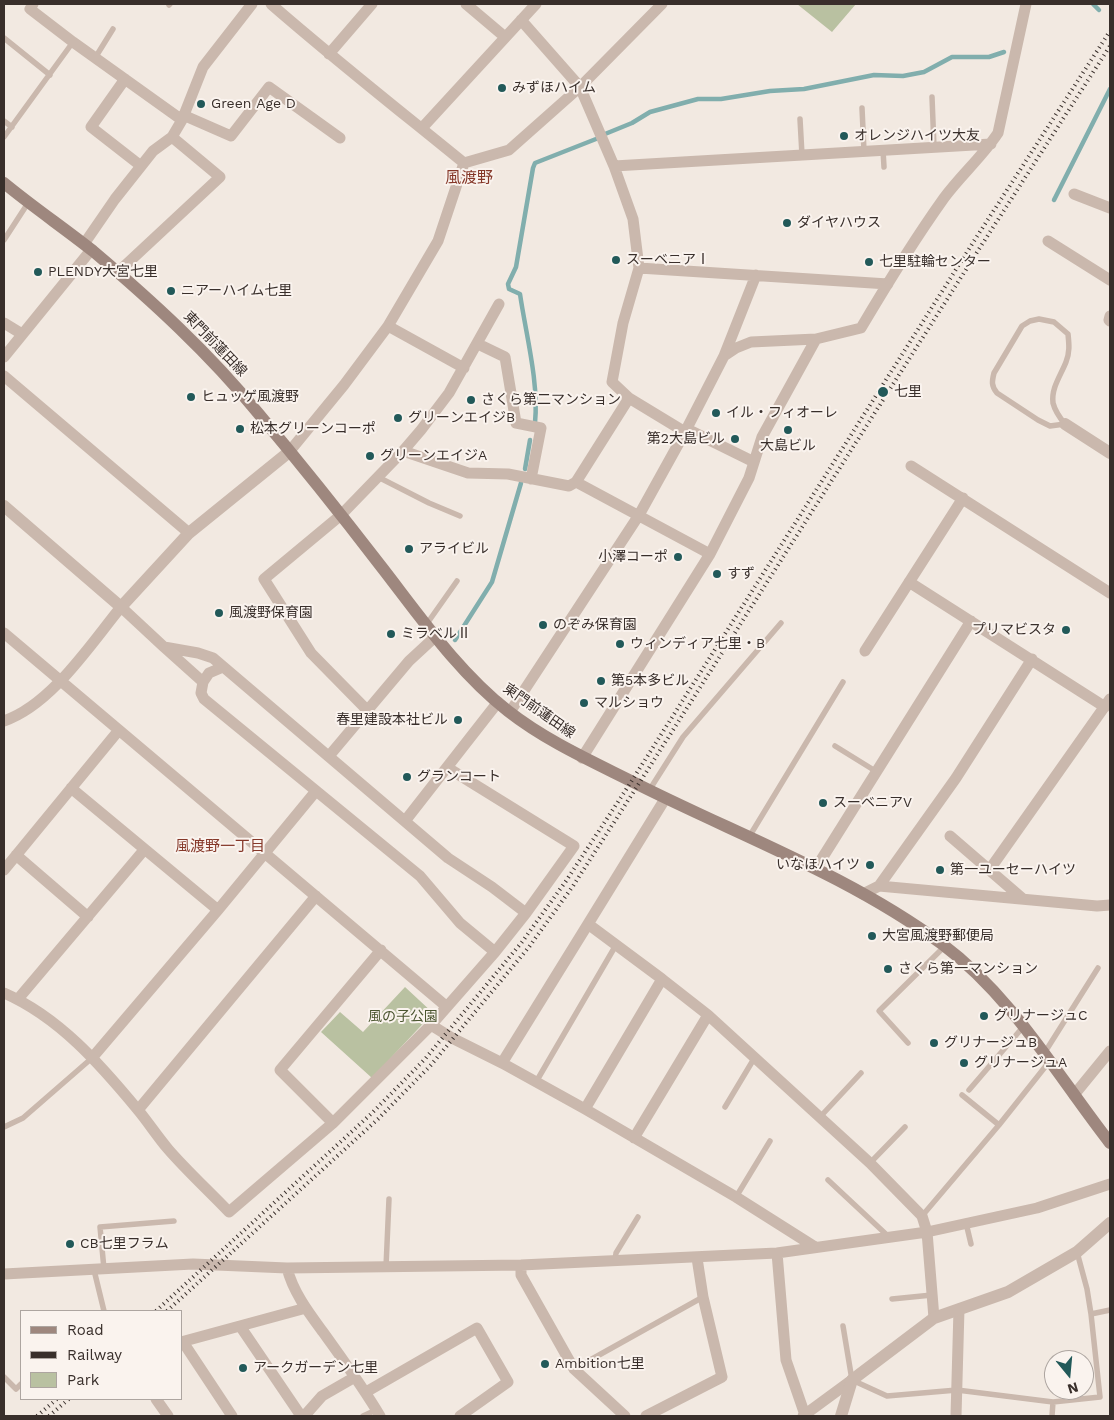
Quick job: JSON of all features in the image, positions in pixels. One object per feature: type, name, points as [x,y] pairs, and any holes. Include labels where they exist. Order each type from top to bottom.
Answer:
[{"type":"main road","name":"東門前蓮田線","points":[[4,183],[87,247],[200,347],[259,414],[342,515],[435,637],[498,702],[510,712],[582,758],[665,799],[816,868],[863,894],[945,946],[989,986],[1023,1027],[1110,1143]]},
{"type":"street","points":[[33,4],[30,9],[73,42],[182,117],[231,136],[270,87],[340,138]]},
{"type":"street","points":[[4,357],[87,247],[115,198],[153,151],[172,137],[203,67],[252,4]]},
{"type":"street","points":[[271,4],[328,54],[464,163]]},
{"type":"street","points":[[328,54],[372,4]]},
{"type":"street","points":[[466,4],[505,37]]},
{"type":"street","points":[[422,128],[536,4]]},
{"type":"street","points":[[464,163],[508,150],[580,87],[662,4]]},
{"type":"street","points":[[724,356],[736,348],[751,342],[816,339],[861,328],[944,198],[991,144],[998,133],[1026,4]]},
{"type":"street","points":[[521,20],[580,87],[614,166],[633,219],[639,268],[622,323],[612,382],[629,398],[686,431],[754,462]]},
{"type":"street","points":[[125,79],[91,127],[141,166]]},
{"type":"street","points":[[117,273],[220,177],[172,137]]},
{"type":"street","points":[[614,166],[991,144]]},
{"type":"street","points":[[4,721],[17,716],[34,705],[61,681],[121,607],[189,533],[289,452],[344,385],[388,326],[438,241],[464,163]]},
{"type":"street","points":[[1074,194],[1110,208]]},
{"type":"street","points":[[1048,241],[1110,280]]},
{"type":"street","points":[[639,268],[888,284]]},
{"type":"street","points":[[510,712],[639,515],[686,431],[724,356],[756,275]]},
{"type":"street","points":[[367,710],[311,653],[264,579],[342,515],[421,430],[450,393],[499,304]]},
{"type":"street","points":[[1110,316],[1110,321]]},
{"type":"street","points":[[4,323],[22,334]]},
{"type":"street","points":[[388,326],[464,368]]},
{"type":"street","points":[[582,758],[710,554],[749,478],[762,437],[816,339]]},
{"type":"street","points":[[478,344],[505,357],[516,422],[542,428],[531,479]]},
{"type":"street","points":[[4,376],[189,533]]},
{"type":"street","points":[[403,451],[468,473],[508,474],[569,486],[576,482],[629,398]]},
{"type":"street","points":[[1065,424],[1110,453]]},
{"type":"street","points":[[911,466],[1110,592]]},
{"type":"street","points":[[576,482],[710,554]]},
{"type":"street","points":[[865,651],[963,498]]},
{"type":"street","points":[[4,506],[121,607],[202,682]]},
{"type":"street","points":[[909,582],[1032,660],[1108,703],[990,869]]},
{"type":"street","points":[[816,868],[971,621]]},
{"type":"street","points":[[4,632],[447,1007]]},
{"type":"street","points":[[329,756],[409,661],[435,637]]},
{"type":"street","points":[[164,647],[198,653],[213,658],[448,858],[526,912]]},
{"type":"street","points":[[863,894],[879,886],[956,778],[1032,660]]},
{"type":"street","points":[[223,667],[209,674],[202,682],[201,693],[204,699],[420,876],[460,923],[495,952]]},
{"type":"street","points":[[405,821],[498,702]]},
{"type":"street","points":[[4,870],[119,730]]},
{"type":"street","points":[[4,993],[60,1028],[92,1058],[138,1110],[168,1150],[229,1212],[333,1123],[431,1025],[495,952],[574,846],[448,768]]},
{"type":"street","points":[[71,788],[218,910]]},
{"type":"street","points":[[92,1058],[316,792]]},
{"type":"street","points":[[502,1063],[665,799]]},
{"type":"street","points":[[950,836],[1023,899]]},
{"type":"street","points":[[18,1000],[144,850]]},
{"type":"street","points":[[16,855],[88,916]]},
{"type":"street","points":[[879,886],[1097,906],[1110,905]]},
{"type":"street","points":[[138,1110],[316,896]]},
{"type":"street","points":[[588,924],[708,1015],[755,1056],[870,1163],[922,1216],[927,1232],[934,1318]]},
{"type":"street","points":[[333,1123],[280,1070],[381,950]]},
{"type":"street","points":[[585,1109],[662,979]]},
{"type":"street","points":[[634,1138],[708,1015]]},
{"type":"street","points":[[431,1025],[585,1109],[736,1197],[815,1247]]},
{"type":"street","points":[[1074,1095],[1110,1051]]},
{"type":"street","points":[[4,1274],[193,1264],[287,1268],[521,1265],[777,1253],[927,1232],[966,1224],[1037,1208],[1110,1184]]},
{"type":"street","points":[[777,1253],[786,1360],[804,1415],[934,1318],[1008,1292],[1077,1252],[1110,1223]]},
{"type":"street","points":[[646,1416],[722,1377],[697,1258]]},
{"type":"street","points":[[521,1265],[521,1276],[574,1368],[625,1416]]},
{"type":"street","points":[[287,1268],[306,1308],[366,1392],[378,1413]]},
{"type":"street","points":[[232,1416],[182,1342],[306,1308]]},
{"type":"street","points":[[956,1416],[959,1309]]},
{"type":"street","points":[[240,1326],[302,1416],[322,1396],[355,1377]]},
{"type":"street","points":[[366,1392],[477,1328],[508,1382],[460,1416]]},
{"type":"street","points":[[840,1416],[852,1380]]},
{"type":"street","points":[[157,1400],[168,1416]]},
{"type":"lane","points":[[95,58],[113,29]]},
{"type":"lane","points":[[4,38],[50,75]]},
{"type":"lane","points":[[4,137],[73,42]]},
{"type":"lane","points":[[932,96],[934,147]]},
{"type":"lane","points":[[862,108],[864,151]]},
{"type":"lane","points":[[800,118],[802,155]]},
{"type":"lane","points":[[4,121],[12,127]]},
{"type":"lane","points":[[883,150],[884,167]]},
{"type":"lane","points":[[4,240],[28,203]]},
{"type":"lane","points":[[1039,318],[1054,322],[1068,334],[1070,347],[1067,360],[1057,381],[1053,403],[1056,412],[1065,424],[1050,426],[996,393],[993,388],[994,373],[1022,326],[1039,318]]},
{"type":"lane","points":[[378,477],[429,503],[460,516]]},
{"type":"lane","points":[[426,625],[457,580]]},
{"type":"lane","points":[[649,791],[683,736],[782,623]]},
{"type":"lane","points":[[749,837],[842,682]]},
{"type":"lane","points":[[835,746],[876,772]]},
{"type":"lane","points":[[536,1082],[616,945]]},
{"type":"lane","points":[[908,1043],[879,1011],[945,946]]},
{"type":"lane","points":[[922,1216],[999,1125],[1046,1058],[1098,968]]},
{"type":"lane","points":[[969,1090],[1023,1027]]},
{"type":"lane","points":[[725,1106],[755,1056]]},
{"type":"lane","points":[[4,1127],[23,1118],[92,1058]]},
{"type":"lane","points":[[820,1117],[861,1073]]},
{"type":"lane","points":[[962,1095],[999,1125]]},
{"type":"lane","points":[[870,1163],[905,1127]]},
{"type":"lane","points":[[736,1197],[770,1141]]},
{"type":"lane","points":[[828,1180],[889,1237]]},
{"type":"lane","points":[[386,1267],[389,1199]]},
{"type":"lane","points":[[615,1261],[616,1253],[638,1217]]},
{"type":"lane","points":[[104,1310],[99,1269],[100,1227],[174,1221]]},
{"type":"lane","points":[[966,1224],[971,1244]]},
{"type":"lane","points":[[843,1326],[852,1380],[887,1396],[957,1390],[1053,1402],[1100,1397],[1091,1314],[1087,1289],[1077,1252]]},
{"type":"lane","points":[[892,1299],[932,1295]]},
{"type":"lane","points":[[574,1368],[704,1297]]},
{"type":"lane","points":[[1091,1314],[1110,1310]]},
{"type":"lane","points":[[4,1377],[16,1389],[20,1385]]},
{"type":"lane","points":[[1052,1416],[1053,1402]]},
{"type":"lane","points":[[363,1416],[378,1413]]},
{"type":"green space","points":[[797,4],[856,4],[832,32]]},
{"type":"green space","name":"風の子公園","points":[[405,987],[433,1013],[372,1078],[321,1032],[340,1012],[363,1032]]},
{"type":"waterway","points":[[1093,4],[1099,10]]},
{"type":"waterway","points":[[605,134],[632,123],[650,112],[698,99],[721,99],[770,91],[804,89],[874,75],[903,76],[924,72],[952,57],[989,57],[1004,52]]},
{"type":"waterway","points":[[1054,200],[1110,89]]},
{"type":"waterway","points":[[535,423],[534,375],[520,294],[509,289],[508,284],[516,267],[535,163],[596,139]]},
{"type":"waterway","points":[[525,469],[530,440]]},
{"type":"waterway","points":[[455,640],[492,582],[521,483]]},
{"type":"railway","points":[[157,1310],[372,1113],[425,1059],[522,942],[566,881],[631,782],[974,241],[1110,31]]},
{"type":"railway","points":[[168,1310],[378,1119],[431,1065],[529,947],[573,886],[1110,46]]},
{"type":"railway","points":[[37,1416],[56,1400]]},
{"type":"railway","points":[[49,1416],[68,1400]]},
{"type":"place","name":"みずほハイム","points":[[502,88]]},
{"type":"place","name":"Green Age D","points":[[201,104]]},
{"type":"place","name":"オレンジハイツ大友","points":[[844,136]]},
{"type":"place","name":"ダイヤハウス","points":[[787,223]]},
{"type":"place","name":"スーベニアⅠ","points":[[616,260]]},
{"type":"place","name":"七里駐輪センター","points":[[869,262]]},
{"type":"place","name":"PLENDY大宮七里","points":[[38,272]]},
{"type":"place","name":"ニアーハイム七里","points":[[171,291]]},
{"type":"place","name":"七里","points":[[883,392]]},
{"type":"place","name":"ヒュッゲ風渡野","points":[[191,397]]},
{"type":"place","name":"さくら第二マンション","points":[[471,400]]},
{"type":"place","name":"イル・フィオーレ","points":[[716,413]]},
{"type":"place","name":"グリーンエイジB","points":[[398,418]]},
{"type":"place","name":"松本グリーンコーポ","points":[[240,429]]},
{"type":"place","name":"大島ビル","points":[[788,430]]},
{"type":"place","name":"第2大島ビル","points":[[735,439]]},
{"type":"place","name":"グリーンエイジA","points":[[370,456]]},
{"type":"place","name":"アライビル","points":[[409,549]]},
{"type":"place","name":"小澤コーポ","points":[[678,557]]},
{"type":"place","name":"すず","points":[[717,574]]},
{"type":"place","name":"風渡野保育園","points":[[219,613]]},
{"type":"place","name":"のぞみ保育園","points":[[543,625]]},
{"type":"place","name":"プリマビスタ","points":[[1066,630]]},
{"type":"place","name":"ミラベルⅡ","points":[[391,634]]},
{"type":"place","name":"ウィンディア七里・B","points":[[620,644]]},
{"type":"place","name":"第5本多ビル","points":[[601,681]]},
{"type":"place","name":"マルショウ","points":[[584,703]]},
{"type":"place","name":"春里建設本社ビル","points":[[458,720]]},
{"type":"place","name":"グランコート","points":[[407,777]]},
{"type":"place","name":"スーベニアV","points":[[823,803]]},
{"type":"place","name":"いなほハイツ","points":[[870,865]]},
{"type":"place","name":"第一ユーセーハイツ","points":[[940,870]]},
{"type":"place","name":"大宮風渡野郵便局","points":[[872,936]]},
{"type":"place","name":"さくら第一マンション","points":[[888,969]]},
{"type":"place","name":"グリナージュC","points":[[984,1016]]},
{"type":"place","name":"グリナージュB","points":[[934,1043]]},
{"type":"place","name":"グリナージュA","points":[[964,1063]]},
{"type":"place","name":"CB七里フラム","points":[[70,1244]]},
{"type":"place","name":"Ambition七里","points":[[545,1364]]},
{"type":"place","name":"アークガーデン七里","points":[[243,1368]]},
{"type":"district","name":"風渡野","points":[[469,178]]},
{"type":"district","name":"風渡野一丁目","points":[[220,847]]}]
